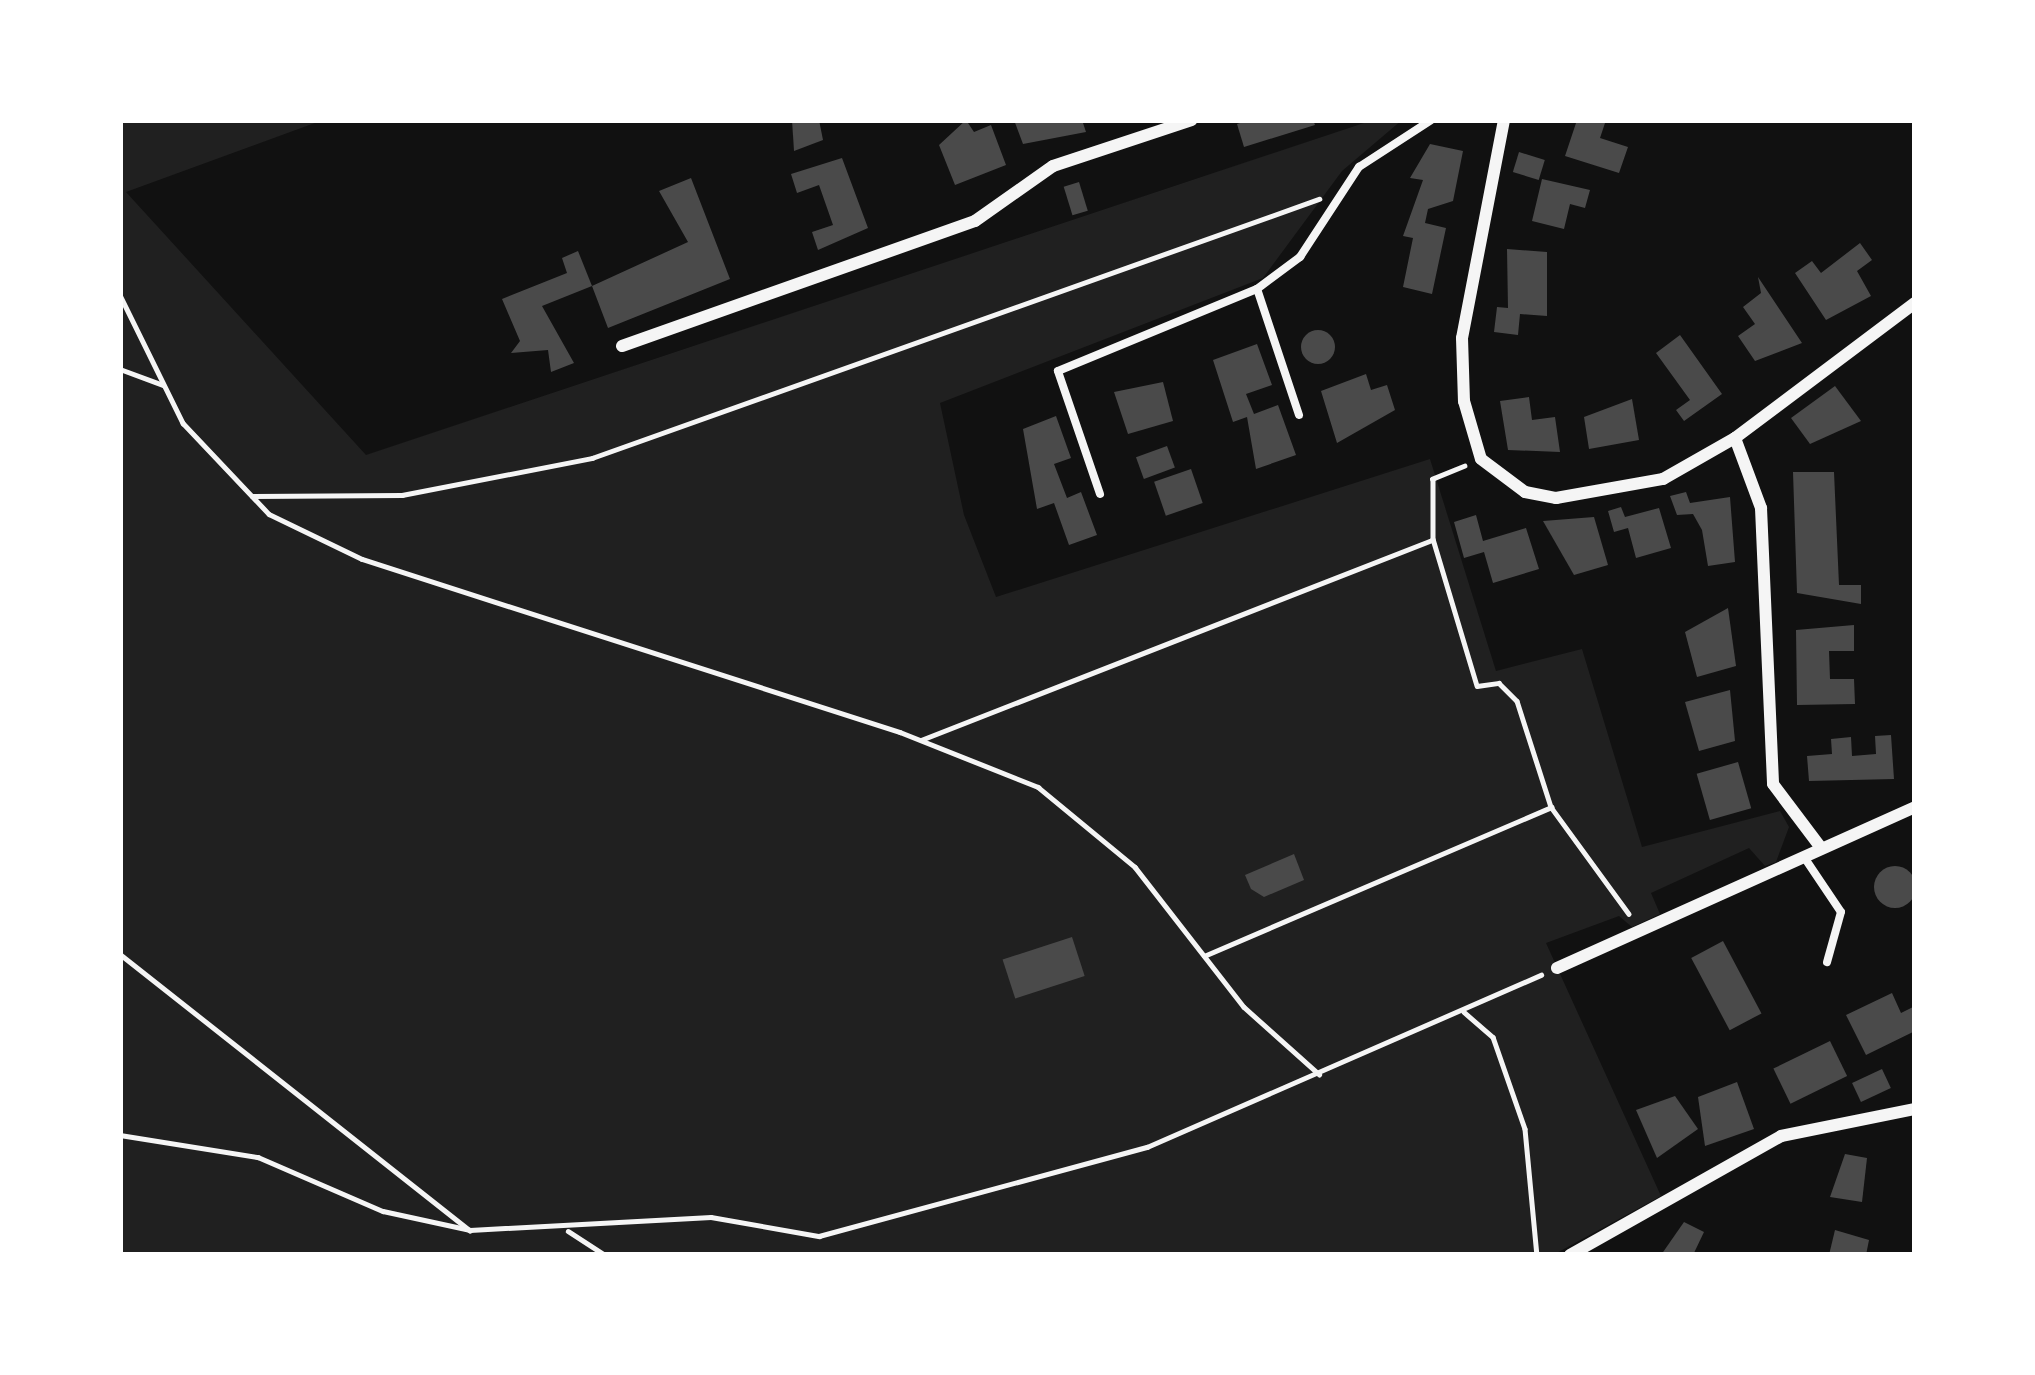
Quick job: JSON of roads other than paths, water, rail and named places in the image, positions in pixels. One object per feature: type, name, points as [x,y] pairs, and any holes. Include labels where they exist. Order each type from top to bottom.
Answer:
[{"type":"street","points":[[622,346],[976,221],[1053,166],[1192,120]]},
{"type":"street","points":[[1504,120],[1462,338],[1463,401],[1481,459],[1525,492],[1556,498],[1664,479],[1735,438],[1915,302]]},
{"type":"street","points":[[1735,438],[1761,508],[1773,784],[1821,848]]},
{"type":"street","points":[[1557,968],[1915,807]]},
{"type":"street","points":[[1570,1255],[1780,1136],[1915,1108]]},
{"type":"lane","points":[[1100,494],[1058,371],[1257,290],[1300,257],[1335,193],[1431,120]]},
{"type":"lane","points":[[1257,290],[1299,415]]},
{"type":"lane","points":[[1803,856],[1841,912],[1827,962]]}]
